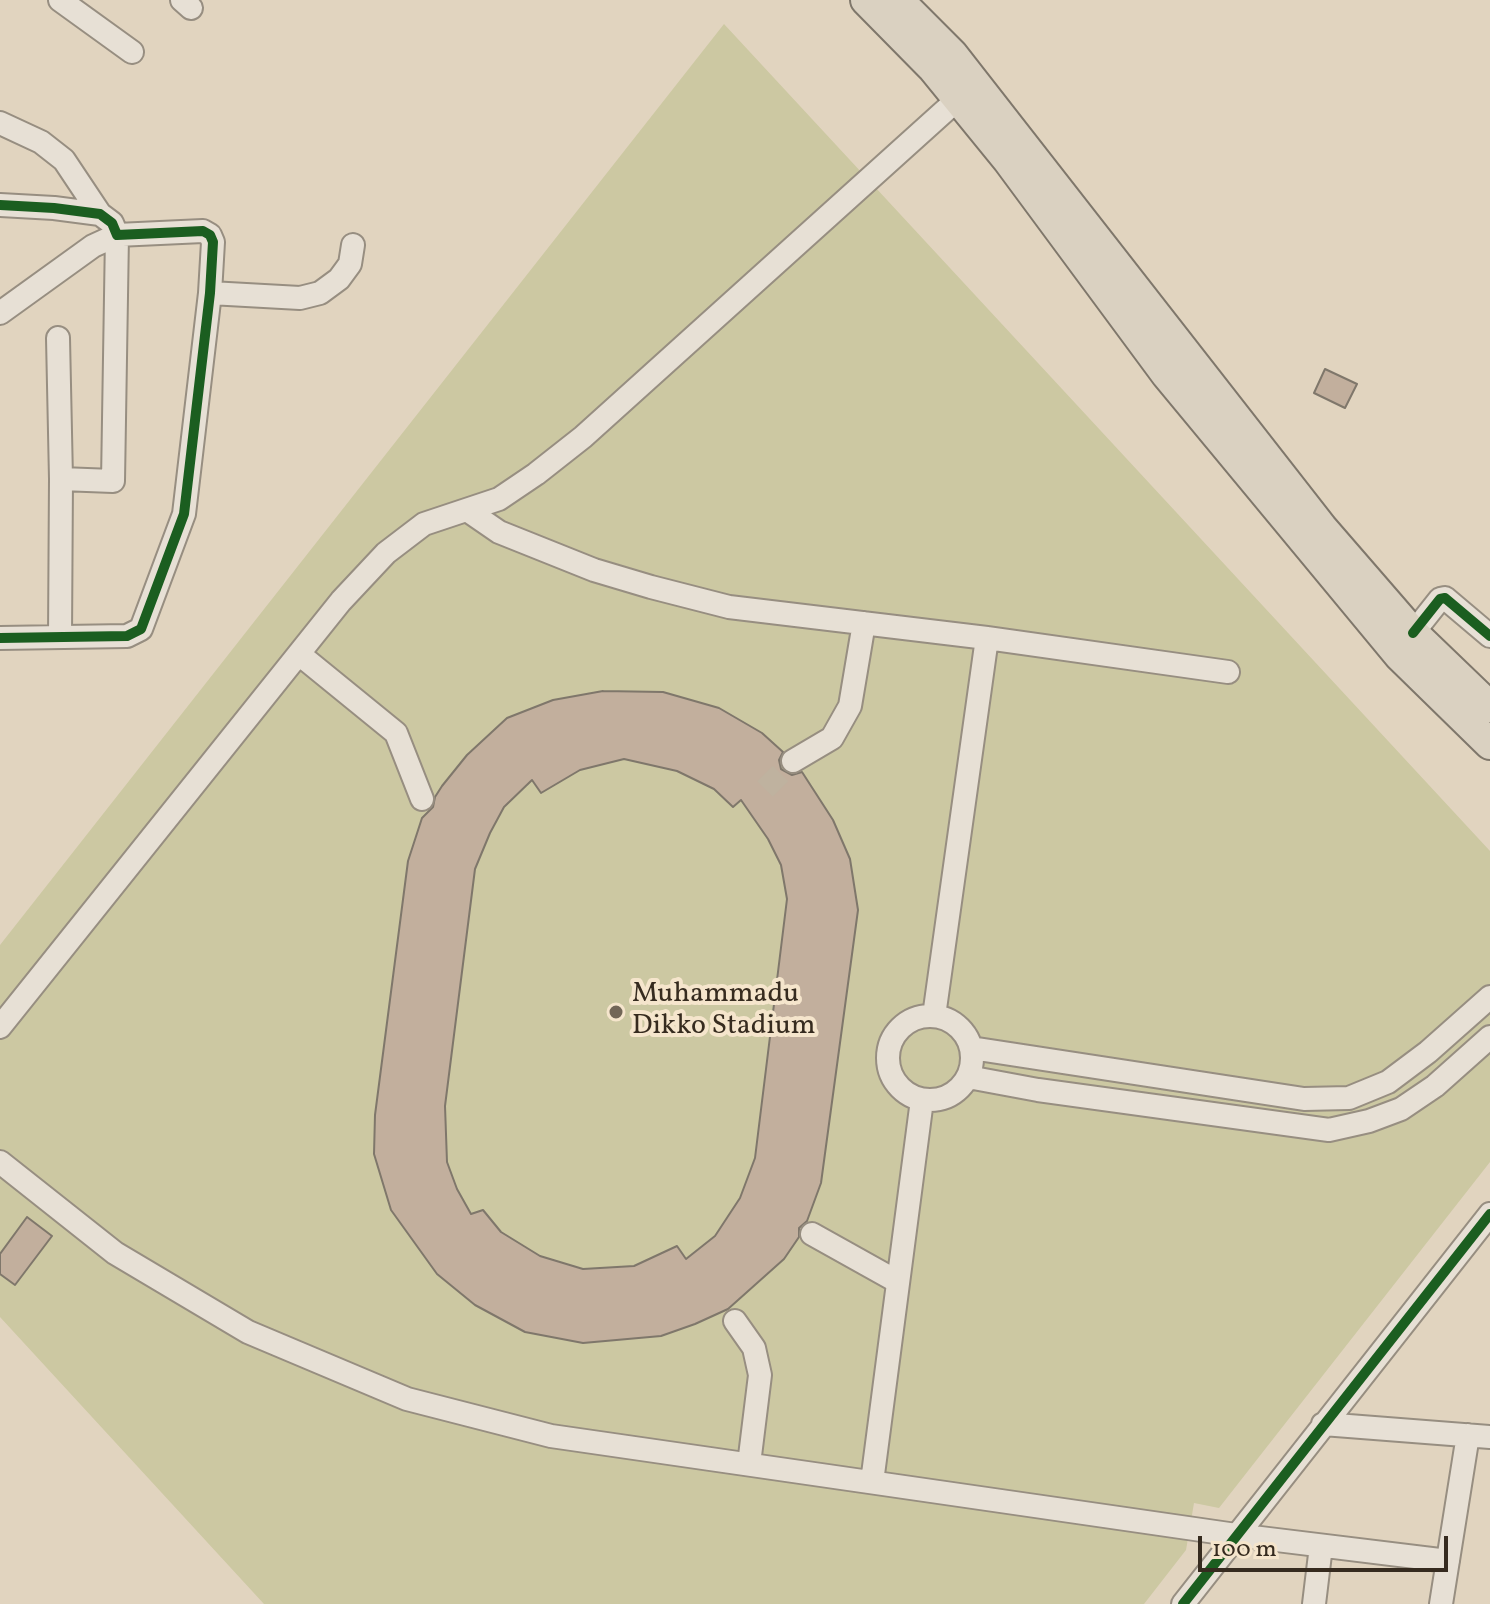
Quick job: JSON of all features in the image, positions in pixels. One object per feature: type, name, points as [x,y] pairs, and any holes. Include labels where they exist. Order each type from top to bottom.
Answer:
[{"type":"main road","points":[[866,0],[933,68],[1008,160],[1167,375],[1399,655],[1490,744]]},
{"type":"main road","points":[[898,0],[952,54],[1322,528],[1413,633],[1490,707]]},
{"type":"street","points":[[60,0],[132,52]]},
{"type":"street","points":[[0,1027],[341,601],[386,553],[424,524],[499,499],[583,437],[958,99]]},
{"type":"street","points":[[0,123],[41,142],[64,160],[100,214],[112,223],[117,235],[113,481],[61,479]]},
{"type":"street","points":[[0,205],[100,214]]},
{"type":"street","points":[[0,313],[93,246],[117,235],[203,231],[210,235],[213,242],[210,293],[184,514],[141,629],[127,636],[0,638]]},
{"type":"street","points":[[210,293],[300,298],[320,293],[339,279],[350,264],[353,245]]},
{"type":"street","points":[[58,338],[60,637]]},
{"type":"street","points":[[467,510],[499,532],[594,570],[729,607],[987,638],[1228,672]]},
{"type":"street","points":[[1413,633],[1440,599],[1445,598],[1490,636]]},
{"type":"street","points":[[793,761],[832,738],[850,706],[864,623]]},
{"type":"street","points":[[934,1016],[987,638]]},
{"type":"street","points":[[299,654],[396,733],[422,799]]},
{"type":"street","points":[[971,1048],[1304,1099],[1349,1098],[1388,1082],[1428,1052],[1490,997]]},
{"type":"street","points":[[944,1018],[961,1029],[971,1048],[972,1063],[968,1077],[954,1093],[933,1100],[922,1100],[902,1090],[890,1072],[888,1050],[896,1032],[913,1019],[944,1018]]},
{"type":"street","points":[[968,1077],[1038,1090],[1329,1130],[1369,1121],[1401,1109],[1435,1086],[1490,1037]]},
{"type":"street","points":[[872,1482],[922,1100]]},
{"type":"street","points":[[0,1162],[115,1253],[248,1332],[407,1399],[551,1436],[1236,1535],[1448,1561]]},
{"type":"street","points":[[1183,1604],[1490,1214]]},
{"type":"street","points":[[812,1234],[898,1282]]},
{"type":"street","points":[[735,1321],[754,1348],[760,1375],[749,1464]]},
{"type":"street","points":[[1323,1424],[1479,1436],[1448,1561],[1441,1604]]},
{"type":"street","points":[[1314,1604],[1321,1546]]},
{"type":"shaded area","points":[[724,24],[1490,851],[1490,1162],[1219,1508],[1194,1503],[1186,1550],[1144,1604],[264,1604],[0,1317],[0,945]]},
{"type":"building","points":[[1325,369],[1357,384],[1345,408],[1314,393]]},
{"type":"building","points":[[603,691],[663,692],[719,708],[762,733],[783,752],[779,760],[781,769],[792,775],[802,772],[833,820],[850,859],[858,910],[821,1183],[807,1221],[799,1228],[799,1237],[784,1259],[728,1309],[661,1336],[583,1343],[525,1332],[475,1305],[437,1274],[391,1210],[374,1154],[375,1115],[408,861],[422,818],[433,807],[442,786],[467,755],[507,718],[553,700]],"holes":[[[624,759],[677,771],[714,789],[733,807],[741,800],[768,839],[781,865],[787,899],[755,1158],[740,1198],[715,1236],[686,1259],[677,1246],[634,1266],[583,1269],[540,1256],[501,1232],[483,1210],[471,1214],[447,1162],[445,1106],[475,869],[504,807],[532,780],[541,793],[580,770]]]},
{"type":"building","points":[[27,1217],[52,1236],[15,1285],[0,1274],[0,1254]]},
{"type":"tunnel","points":[[765,789],[793,761]]},
{"type":"cycle path","points":[[0,205],[100,214],[112,223],[117,235],[203,231],[210,235],[213,242],[210,293],[184,514],[141,629],[127,636],[0,638]]},
{"type":"cycle path","points":[[1413,633],[1440,599],[1445,598],[1490,636]]},
{"type":"cycle path","points":[[1183,1604],[1490,1214]]},
{"type":"place","name":"Muhammadu Dikko Stadium","points":[[616,1012]]}]
